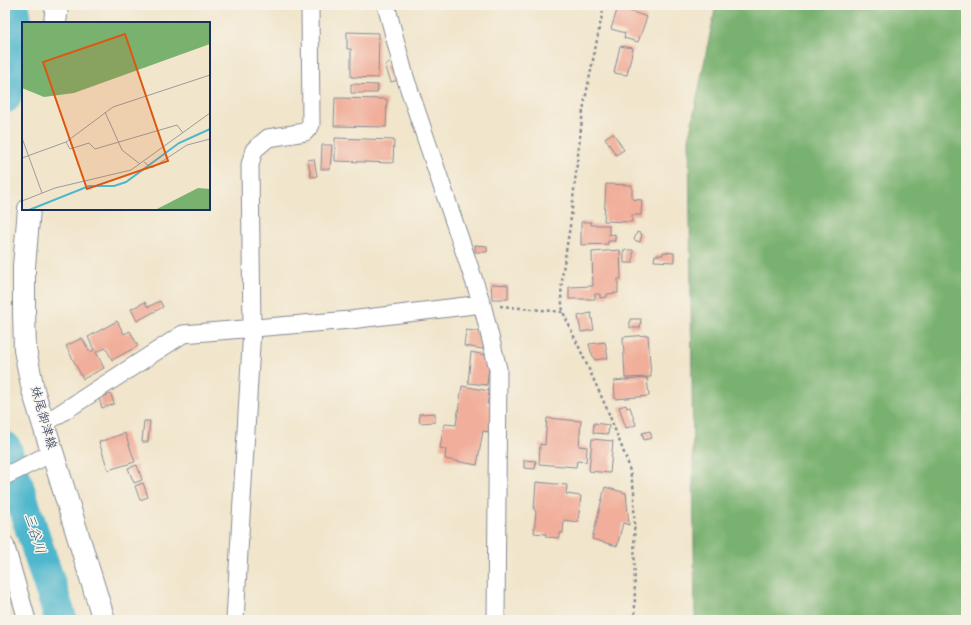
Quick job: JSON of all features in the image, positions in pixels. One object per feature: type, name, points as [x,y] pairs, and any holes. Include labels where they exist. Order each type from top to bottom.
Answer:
[{"type":"main road","points":[[55,22],[57,5]]},
{"type":"main road","name":"妹尾御津線","points":[[29,210],[24,266],[25,350],[33,390],[104,620]]},
{"type":"street","points":[[235,620],[252,328],[250,165],[254,150],[268,138],[305,132],[311,125],[310,5]]},
{"type":"street","points":[[386,5],[405,77],[482,304],[498,369],[496,620]]},
{"type":"street","points":[[44,424],[183,334],[350,320],[482,304]]},
{"type":"street","points":[[5,476],[52,453]]},
{"type":"street","points":[[5,544],[27,620]]},
{"type":"path","points":[[604,5],[583,110],[561,295],[563,312],[607,408],[628,463],[634,490],[635,620]]},
{"type":"path","points":[[482,304],[563,312]]},
{"type":"green space","points":[[716,5],[966,5],[966,620],[695,620],[689,137]]},
{"type":"building","points":[[618,7],[647,17],[638,42],[624,38],[625,33],[611,29]]},
{"type":"building","points":[[347,32],[379,33],[378,78],[351,77],[351,49],[347,49]]},
{"type":"building","points":[[620,46],[633,48],[627,75],[614,73]]},
{"type":"building","points":[[392,62],[398,80],[391,82],[385,65]]},
{"type":"building","points":[[351,84],[378,85],[377,93],[351,93]]},
{"type":"building","points":[[335,98],[387,99],[386,127],[334,126]]},
{"type":"building","points":[[613,133],[624,150],[616,155],[605,138]]},
{"type":"building","points":[[335,138],[394,140],[393,163],[335,161]]},
{"type":"building","points":[[322,145],[332,145],[330,169],[321,169]]},
{"type":"building","points":[[314,159],[317,176],[311,177],[308,160]]},
{"type":"building","points":[[606,184],[632,185],[632,199],[642,200],[641,215],[632,215],[632,222],[604,221]]},
{"type":"building","points":[[581,222],[591,222],[591,225],[609,225],[609,235],[615,234],[615,241],[608,241],[608,244],[581,245]]},
{"type":"building","points":[[637,232],[642,234],[640,242],[634,240]]},
{"type":"building","points":[[475,245],[487,246],[487,252],[475,252]]},
{"type":"building","points":[[620,250],[621,279],[618,279],[618,293],[607,294],[607,297],[600,298],[600,294],[595,294],[595,299],[569,299],[569,287],[593,286],[592,252]]},
{"type":"building","points":[[624,250],[633,250],[633,263],[624,263]]},
{"type":"building","points":[[663,252],[674,253],[674,262],[654,261],[655,255],[663,255]]},
{"type":"building","points":[[491,284],[508,285],[508,299],[492,299]]},
{"type":"building","points":[[160,301],[163,307],[137,321],[131,309],[145,302],[148,307]]},
{"type":"building","points":[[591,313],[594,330],[581,332],[578,316]]},
{"type":"building","points":[[630,319],[641,319],[640,328],[630,328]]},
{"type":"building","points":[[117,321],[124,334],[130,331],[138,346],[112,360],[106,348],[96,352],[104,368],[83,379],[66,346],[82,338],[90,352],[94,350],[88,337]]},
{"type":"building","points":[[466,330],[485,332],[483,349],[464,346]]},
{"type":"building","points":[[648,335],[651,377],[625,378],[623,337]]},
{"type":"building","points":[[605,342],[608,358],[595,360],[589,344]]},
{"type":"building","points":[[471,352],[490,356],[487,385],[468,383]]},
{"type":"building","points":[[647,378],[649,396],[615,399],[614,381]]},
{"type":"building","points":[[462,386],[490,391],[487,404],[493,405],[491,432],[483,431],[477,465],[445,459],[446,449],[440,448],[444,424],[456,425]]},
{"type":"building","points":[[111,394],[114,404],[102,408],[99,398]]},
{"type":"building","points":[[626,405],[627,408],[630,407],[636,425],[626,428],[619,407]]},
{"type":"building","points":[[435,413],[435,422],[420,423],[419,414]]},
{"type":"building","points":[[547,418],[581,421],[579,446],[587,447],[586,462],[577,461],[576,467],[539,464],[540,444],[545,445]]},
{"type":"building","points":[[144,421],[150,421],[148,442],[142,442]]},
{"type":"building","points":[[594,423],[609,425],[608,434],[593,433]]},
{"type":"building","points":[[650,431],[652,438],[644,440],[642,433]]},
{"type":"building","points":[[125,433],[135,462],[108,470],[99,442]]},
{"type":"building","points":[[592,439],[613,441],[610,473],[589,471]]},
{"type":"building","points":[[524,460],[536,461],[535,469],[524,468]]},
{"type":"building","points":[[137,465],[142,480],[134,483],[128,468]]},
{"type":"building","points":[[536,482],[567,485],[566,494],[581,496],[578,522],[564,520],[563,533],[560,533],[560,538],[546,537],[546,534],[534,533]]},
{"type":"building","points":[[143,483],[148,497],[140,500],[135,486]]},
{"type":"building","points":[[605,487],[626,493],[629,525],[623,523],[617,546],[592,539]]},
{"type":"waterway","name":"三谷川","points":[[5,97],[12,76],[16,24],[13,5]]},
{"type":"waterway","name":"三谷川","points":[[5,448],[61,620]]}]
